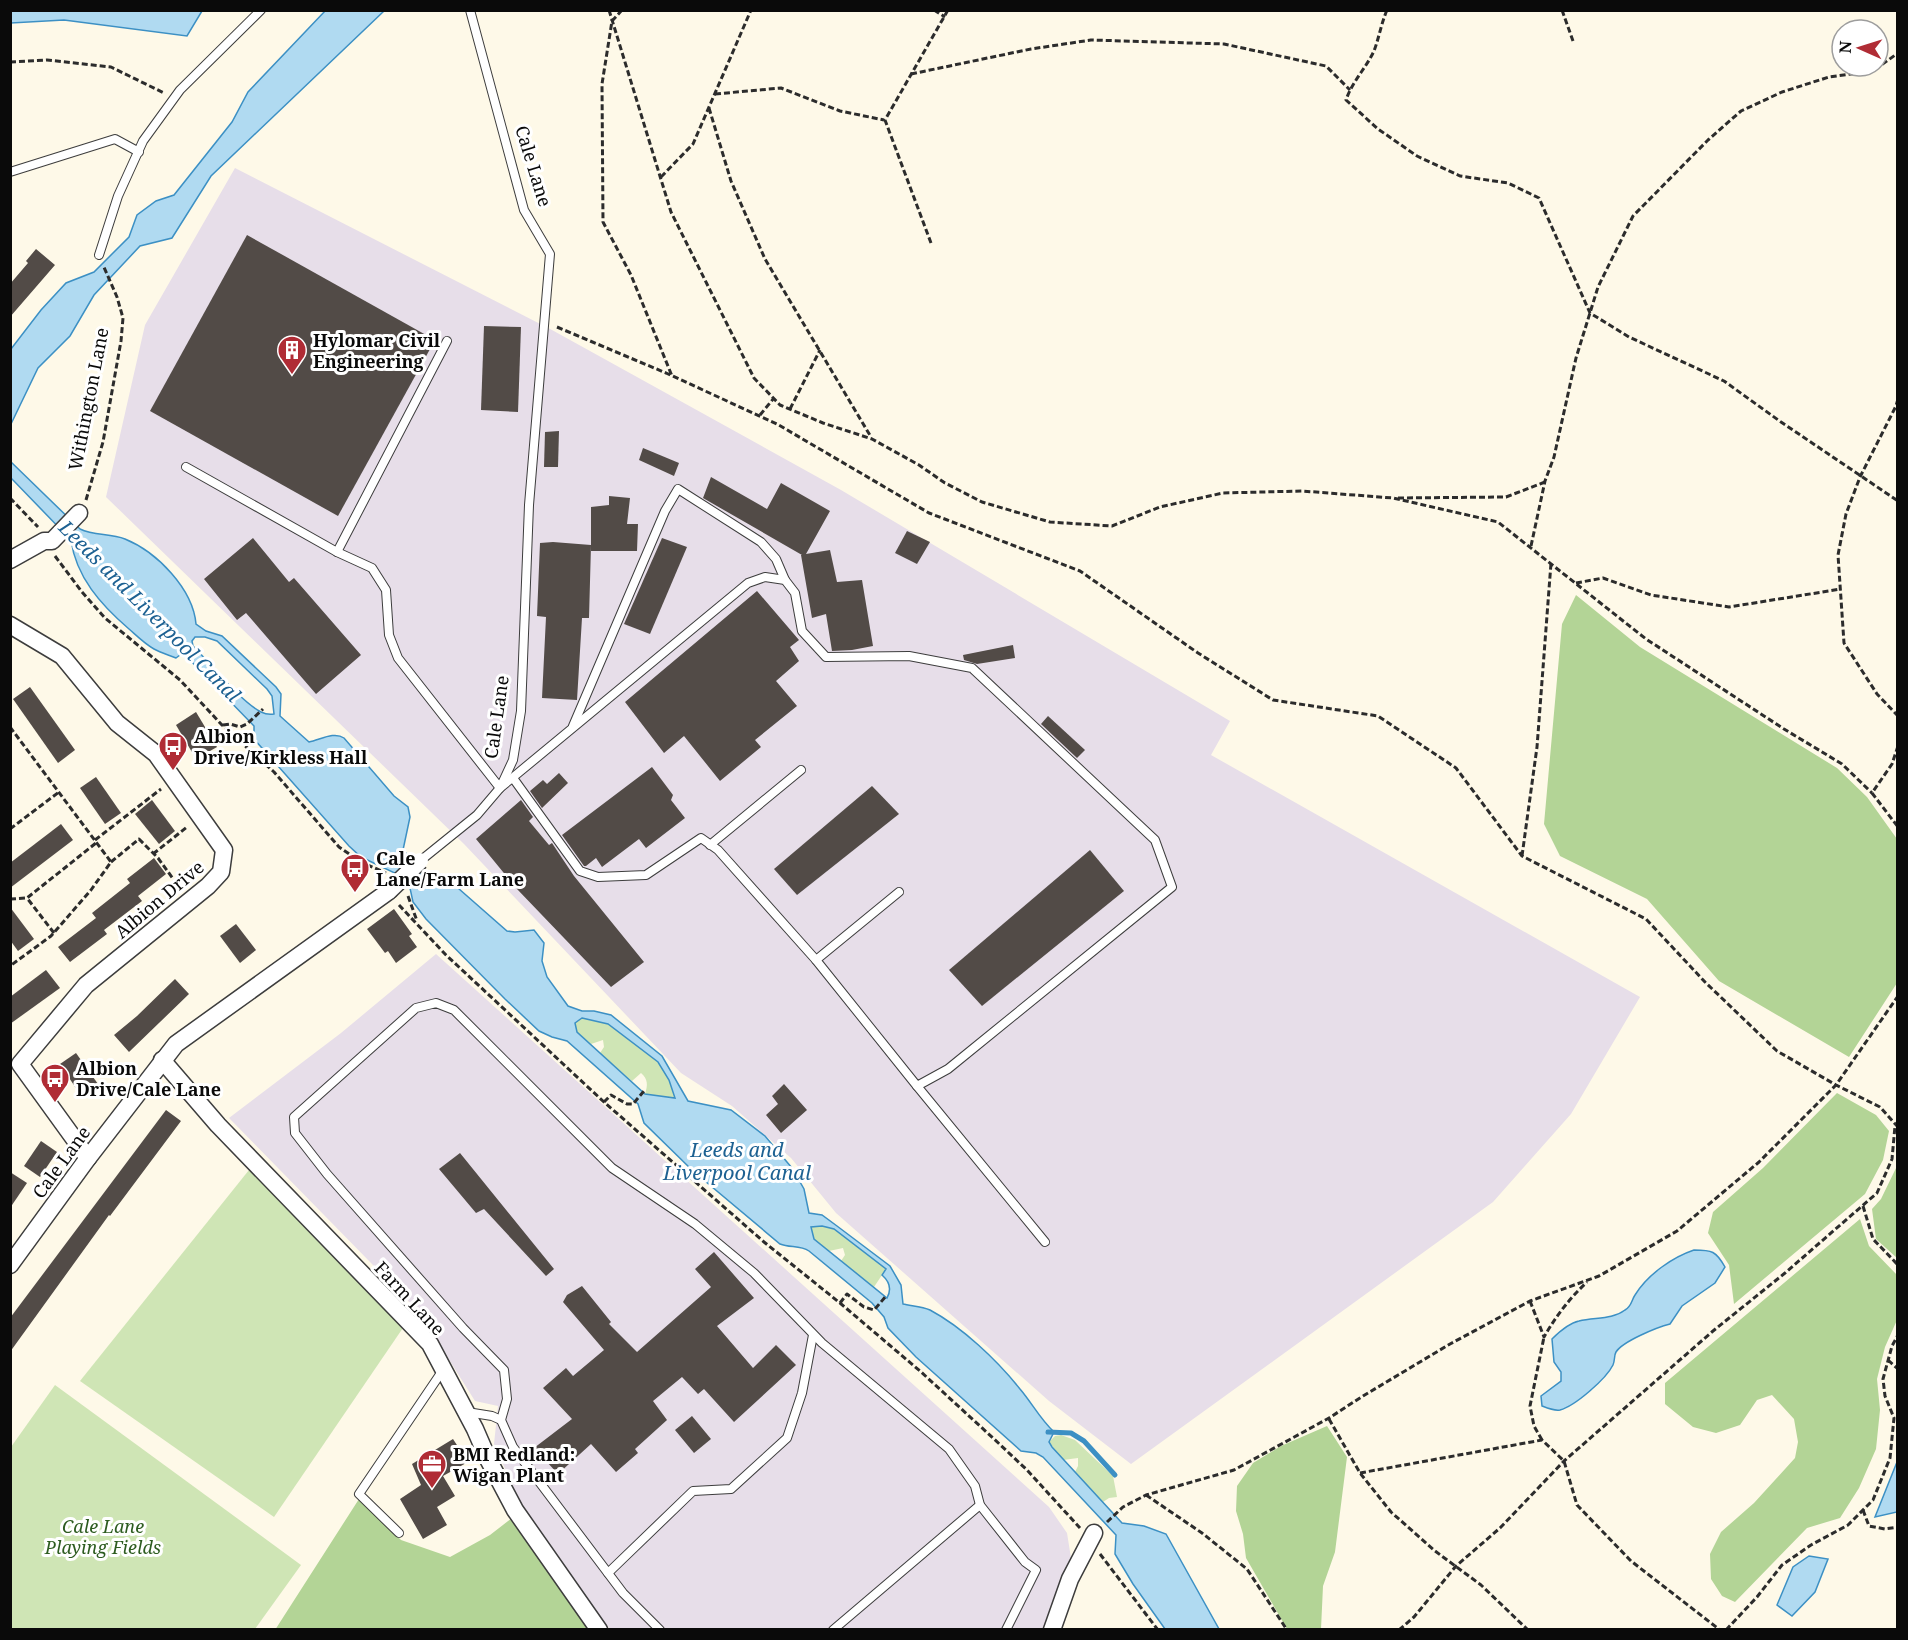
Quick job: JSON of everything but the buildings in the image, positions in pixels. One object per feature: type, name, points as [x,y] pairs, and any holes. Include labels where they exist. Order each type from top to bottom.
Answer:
[{"type":"street","points":[[10,560],[48,541],[79,513]]},
{"type":"street","name":"Albion Drive","points":[[10,625],[62,656],[117,723],[156,754],[224,850],[221,872],[86,985],[15,1070],[88,1158]]},
{"type":"street","name":"Cale Lane","points":[[10,1265],[88,1158],[176,1044],[389,887],[420,861]]},
{"type":"street","name":"Farm Lane","points":[[162,1060],[218,1125],[430,1344],[515,1510],[599,1629]]},
{"type":"street","points":[[1052,1629],[1070,1579],[1092,1537]]},
{"type":"lane","points":[[99,255],[118,196],[143,141],[180,90],[261,10]]},
{"type":"lane","name":"Cale Lane","points":[[420,861],[477,815],[500,788],[513,760],[520,711],[529,505],[550,254],[524,210],[470,10]]},
{"type":"lane","points":[[10,172],[115,139],[139,152]]},
{"type":"lane","points":[[337,552],[447,341]]},
{"type":"lane","points":[[186,467],[337,552],[372,568],[387,590],[389,635],[398,658],[500,788],[748,583],[765,577],[785,580]]},
{"type":"lane","points":[[572,729],[665,511],[678,489],[761,542],[776,559],[785,580],[795,593],[802,631],[826,657],[909,656],[972,668],[1155,840],[1172,887],[948,1069],[917,1086]]},
{"type":"lane","points":[[710,844],[801,770]]},
{"type":"lane","points":[[513,778],[580,871],[598,877],[646,875],[701,838],[718,850],[816,960],[1045,1242]]},
{"type":"lane","points":[[816,960],[899,892]]},
{"type":"lane","points":[[660,1629],[623,1593],[513,1447],[501,1420],[507,1399],[504,1370],[456,1320],[327,1174],[295,1133],[294,1117],[416,1008],[436,1003],[454,1010],[612,1168],[695,1224],[754,1273],[813,1335],[949,1449],[975,1486],[980,1505],[1025,1562],[1036,1570],[1006,1629]]},
{"type":"lane","points":[[608,1573],[693,1491],[731,1489],[787,1438],[802,1393],[813,1335]]},
{"type":"lane","points":[[399,1533],[359,1494],[443,1369]]},
{"type":"lane","points":[[466,1412],[492,1416],[501,1420]]},
{"type":"lane","points":[[833,1629],[980,1505]]},
{"type":"path","points":[[609,10],[671,212],[754,378],[780,405],[823,423],[872,439],[919,465],[945,483],[982,502],[1050,522],[1112,526],[1161,507],[1223,493],[1302,491],[1393,498],[1506,496],[1545,481]]},
{"type":"path","points":[[622,10],[612,21],[602,84],[603,222],[631,275],[673,376]]},
{"type":"path","points":[[661,177],[693,144],[751,10]]},
{"type":"path","points":[[934,10],[945,17]]},
{"type":"path","points":[[931,243],[885,120],[948,10]]},
{"type":"path","points":[[1387,10],[1374,52],[1346,100],[1378,129],[1417,156],[1460,176],[1508,183],[1539,198],[1590,313],[1629,337],[1724,381],[1860,477],[1898,501]]},
{"type":"path","points":[[1562,10],[1573,40]]},
{"type":"path","points":[[911,74],[1030,49],[1091,39],[1224,44],[1326,66],[1350,90]]},
{"type":"path","points":[[1531,547],[1576,358],[1598,287],[1633,216],[1708,141],[1742,111],[1782,92],[1829,77],[1873,71],[1898,53]]},
{"type":"path","points":[[10,62],[48,60],[111,67],[174,98]]},
{"type":"path","points":[[715,94],[781,88],[840,111],[885,120]]},
{"type":"path","points":[[709,108],[731,182],[765,259],[872,439]]},
{"type":"path","name":"Withington Lane","points":[[79,513],[87,498],[103,442],[123,318],[117,297],[99,255]]},
{"type":"path","points":[[544,322],[673,376],[777,424],[928,513],[1080,571],[1198,653],[1273,700],[1378,716],[1456,768],[1522,856],[1646,919],[1705,982],[1777,1051],[1880,1107],[1896,1126],[1892,1159],[1877,1193],[1785,1274],[1713,1331],[1564,1461],[1500,1528],[1456,1566],[1414,1617],[1399,1629]]},
{"type":"path","points":[[790,409],[819,351]]},
{"type":"path","points":[[759,416],[774,398]]},
{"type":"path","points":[[1898,399],[1860,477],[1846,514],[1838,555],[1844,643],[1877,694],[1898,716]]},
{"type":"path","points":[[10,498],[39,528],[82,592],[105,618],[180,680],[222,725],[274,772],[339,847],[361,862],[389,887],[418,924],[447,955],[604,1102],[764,1242],[920,1371],[1027,1470],[1092,1537],[1158,1629]]},
{"type":"path","points":[[1393,498],[1498,522],[1646,639],[1842,764],[1872,793],[1898,827]]},
{"type":"path","points":[[1522,856],[1538,747],[1551,563]]},
{"type":"path","points":[[1576,583],[1603,578],[1651,595],[1729,607],[1841,589]]},
{"type":"path","points":[[222,725],[230,724],[240,727],[263,710]]},
{"type":"path","points":[[10,727],[111,862]]},
{"type":"path","points":[[1872,793],[1892,764],[1898,746]]},
{"type":"path","points":[[10,899],[27,898],[162,788]]},
{"type":"path","points":[[10,829],[58,792]]},
{"type":"path","points":[[153,854],[190,825]]},
{"type":"path","points":[[10,966],[54,933],[91,890],[111,862],[139,840],[153,854],[189,901]]},
{"type":"path","points":[[406,889],[418,924]]},
{"type":"path","points":[[27,898],[54,933]]},
{"type":"path","points":[[1092,1537],[1123,1507],[1146,1495],[1234,1470],[1329,1418],[1363,1395],[1450,1344],[1530,1301],[1599,1276],[1677,1230],[1759,1162],[1836,1085],[1898,996]]},
{"type":"path","points":[[604,1102],[611,1095],[627,1104],[633,1104],[644,1091]]},
{"type":"path","points":[[1863,1205],[1873,1239],[1898,1265]]},
{"type":"path","points":[[1590,1280],[1571,1297],[1556,1316],[1544,1337],[1530,1407],[1534,1426],[1542,1440],[1564,1461],[1577,1505],[1630,1561],[1720,1629]]},
{"type":"path","points":[[840,1303],[848,1294],[864,1307],[874,1310],[887,1295]]},
{"type":"path","points":[[1530,1301],[1544,1337]]},
{"type":"path","points":[[1726,1629],[1757,1597],[1782,1565],[1811,1545],[1848,1525],[1873,1500],[1890,1458],[1894,1418],[1885,1396],[1883,1379],[1898,1335]]},
{"type":"path","points":[[1888,1359],[1898,1369]]},
{"type":"path","points":[[1329,1418],[1360,1473],[1391,1512],[1481,1585],[1528,1629]]},
{"type":"path","points":[[1360,1473],[1542,1440]]},
{"type":"path","points":[[1146,1495],[1202,1533],[1247,1569],[1287,1629]]},
{"type":"path","points":[[1863,1510],[1869,1526],[1885,1530],[1898,1527]]},
{"type":"shaded area","points":[[235,168],[552,330],[841,490],[1230,721],[1211,755],[1640,997],[1571,1114],[1493,1202],[1131,1464],[1049,1401],[836,1213],[791,1158],[732,1106],[681,1073],[464,844],[106,497],[145,325]]},
{"type":"shaded area","points":[[436,954],[1049,1507],[1067,1533],[1071,1558],[1044,1629],[610,1629],[563,1574],[524,1511],[494,1444],[498,1406],[475,1401],[419,1312],[229,1118],[341,1033]]},
{"type":"green space","points":[[1576,595],[1640,647],[1837,768],[1867,797],[1897,839],[1897,983],[1849,1057],[1719,981],[1647,899],[1560,856],[1544,824],[1562,624]]},
{"type":"green space","points":[[582,1018],[608,1024],[658,1062],[676,1098],[645,1094],[647,1082],[641,1073],[632,1081],[600,1053],[604,1047],[603,1040],[591,1044],[577,1032],[575,1023]]},
{"type":"green space","points":[[1837,1093],[1876,1115],[1889,1131],[1883,1160],[1865,1194],[1734,1304],[1729,1265],[1708,1233],[1713,1212],[1763,1168]]},
{"type":"green space","points":[[1897,1166],[1897,1258],[1876,1239],[1872,1209],[1881,1199]]},
{"type":"green space","points":[[249,1170],[407,1322],[274,1517],[80,1381]]},
{"type":"green space","points":[[1860,1219],[1869,1246],[1897,1275],[1897,1320],[1885,1347],[1877,1379],[1880,1410],[1876,1449],[1859,1488],[1840,1518],[1807,1528],[1735,1602],[1722,1596],[1711,1579],[1710,1554],[1721,1532],[1754,1503],[1795,1458],[1798,1442],[1794,1419],[1772,1395],[1757,1400],[1740,1425],[1716,1433],[1693,1427],[1665,1404],[1665,1383]]},
{"type":"green space","points":[[822,1226],[834,1229],[886,1269],[874,1287],[841,1261],[845,1255],[843,1248],[829,1251],[814,1239],[811,1227]]},
{"type":"green space","name":"Cale Lane Playing Fields","points":[[55,1385],[301,1565],[255,1629],[11,1629],[11,1447]]},
{"type":"green space","points":[[1327,1426],[1347,1457],[1335,1552],[1323,1586],[1321,1629],[1287,1629],[1246,1558],[1243,1534],[1236,1511],[1237,1486],[1253,1463],[1281,1446]]},
{"type":"green space","points":[[1061,1435],[1075,1440],[1113,1476],[1117,1497],[1103,1502],[1075,1472],[1078,1458],[1063,1460],[1049,1442],[1055,1436]]},
{"type":"green space","points":[[359,1499],[401,1540],[450,1557],[490,1535],[512,1518],[592,1630],[275,1630]]},
{"type":"water","points":[[11,10],[202,11],[187,36],[64,20],[11,23]]},
{"type":"water","points":[[326,10],[384,11],[211,176],[172,238],[140,246],[94,295],[70,336],[38,368],[11,424],[11,349],[41,310],[66,283],[94,272],[129,237],[137,215],[156,201],[174,195],[232,122],[248,92]]},
{"type":"water","name":"Leeds and Liverpool Canal","points":[[10,461],[80,529],[125,539],[161,562],[181,585],[193,611],[196,624],[206,631],[222,636],[276,687],[281,694],[280,716],[309,742],[336,735],[344,738],[394,796],[408,807],[410,817],[403,850],[429,877],[442,874],[507,931],[534,930],[544,943],[542,961],[547,977],[568,1006],[582,1011],[611,1015],[662,1056],[688,1101],[731,1110],[765,1136],[792,1168],[804,1189],[809,1213],[822,1215],[890,1266],[901,1285],[903,1304],[927,1309],[942,1317],[990,1356],[1011,1378],[1054,1432],[1049,1442],[1052,1447],[1122,1523],[1144,1526],[1166,1534],[1219,1629],[1165,1629],[1115,1554],[1116,1535],[1043,1457],[1036,1453],[1021,1451],[916,1357],[888,1328],[884,1317],[872,1303],[809,1251],[780,1244],[693,1171],[644,1123],[638,1104],[567,1041],[539,1031],[505,999],[426,919],[413,902],[410,888],[397,874],[361,857],[349,846],[254,739],[254,726],[186,656],[180,655],[176,658],[154,649],[109,610],[84,578],[71,540],[11,478]],"holes":[[[195,637],[217,641],[267,689],[272,696],[274,714],[261,712],[235,691],[193,646],[192,641]],[[582,1018],[608,1024],[658,1062],[669,1080],[675,1098],[645,1094],[577,1032],[575,1023]],[[822,1226],[834,1229],[886,1269],[882,1275],[889,1286],[887,1298],[814,1239],[811,1227]]]},
{"type":"water","points":[[1694,1250],[1713,1253],[1722,1262],[1725,1267],[1715,1283],[1682,1306],[1670,1324],[1641,1335],[1620,1348],[1615,1353],[1614,1363],[1609,1371],[1582,1398],[1560,1410],[1542,1406],[1541,1396],[1561,1381],[1561,1372],[1554,1362],[1552,1339],[1575,1322],[1620,1313],[1629,1307],[1640,1287],[1654,1273],[1678,1257]]},
{"type":"water","points":[[1897,1462],[1897,1512],[1875,1517]]},
{"type":"water","points":[[1809,1556],[1828,1559],[1815,1592],[1792,1616],[1777,1605],[1793,1567]]},
{"type":"waterway","points":[[1048,1432],[1071,1433],[1084,1441],[1115,1475]]},
{"type":"place","name":"Hylomar Civil Engineering","points":[[292,376]]},
{"type":"place","name":"Albion Drive/Kirkless Hall","points":[[173,772]]},
{"type":"place","name":"Cale Lane/Farm Lane","points":[[355,894]]},
{"type":"place","name":"Albion Drive/Cale Lane","points":[[55,1104]]},
{"type":"place","name":"BMI Redland: Wigan Plant","points":[[432,1490]]}]
